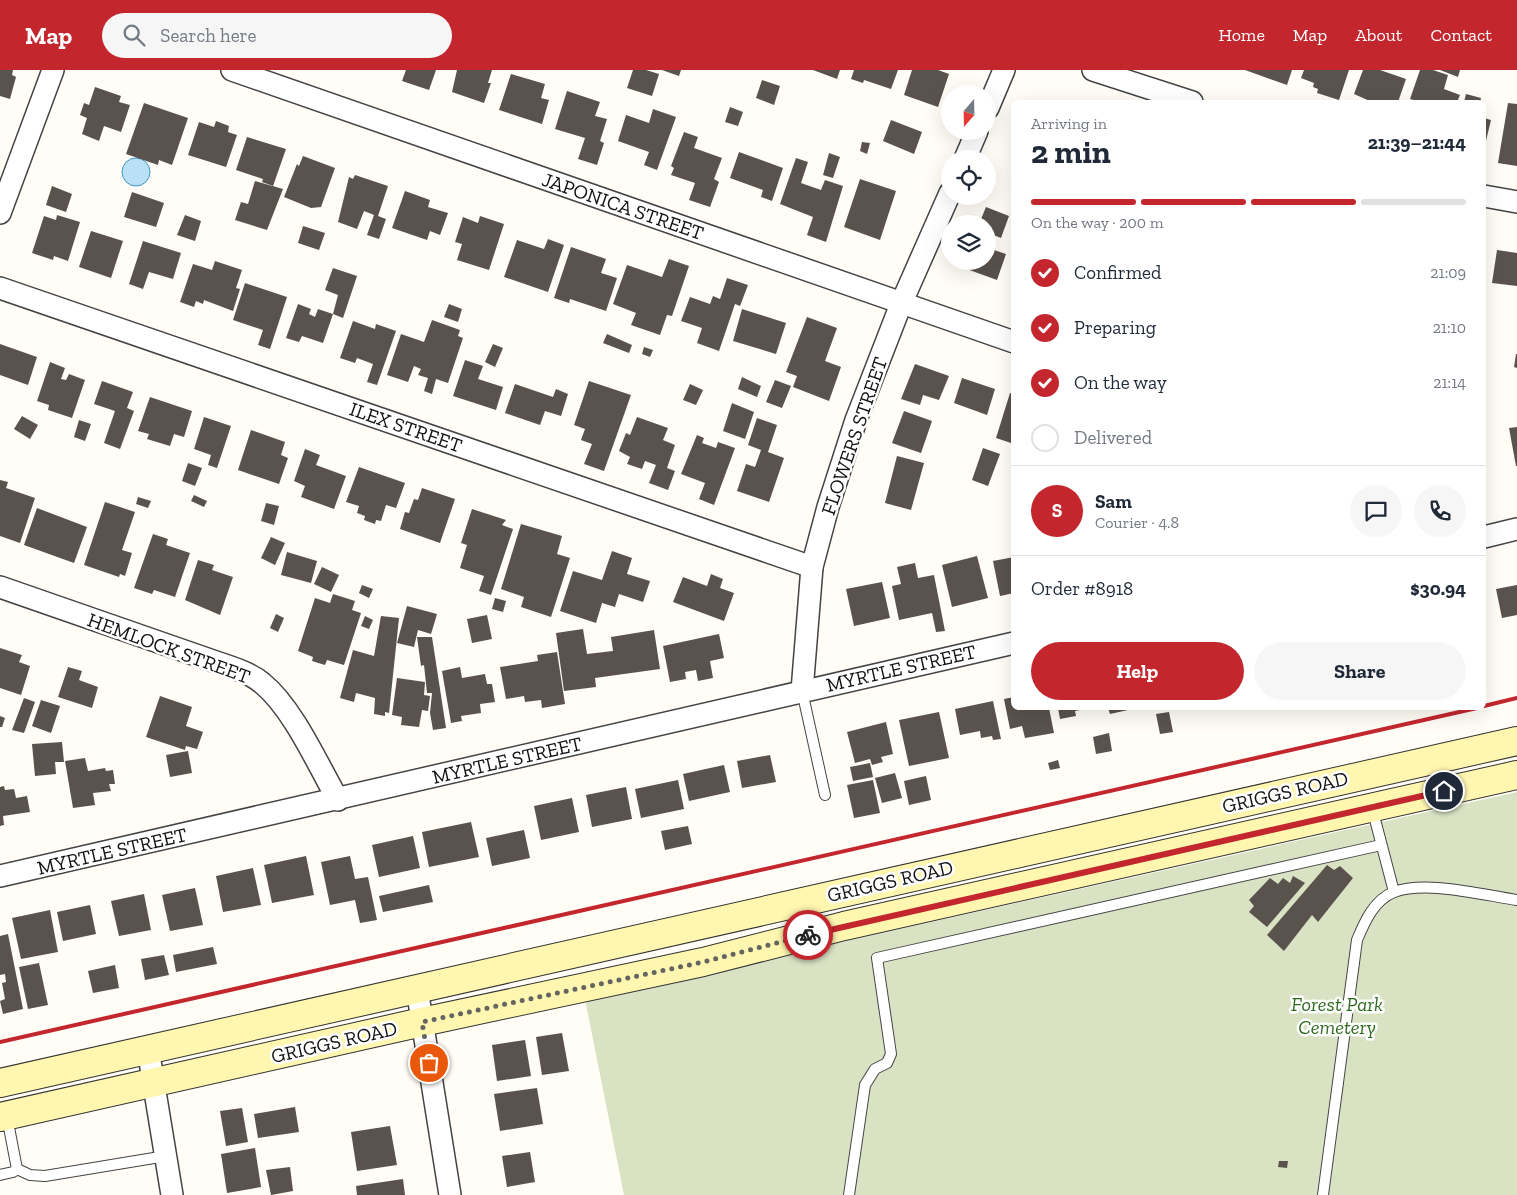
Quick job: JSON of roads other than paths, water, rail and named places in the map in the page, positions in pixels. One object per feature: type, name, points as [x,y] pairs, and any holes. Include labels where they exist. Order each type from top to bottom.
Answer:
[{"type":"main road","name":"GRIGGS ROAD","points":[[0,1083],[1517,741]]},
{"type":"main road","name":"GRIGGS ROAD","points":[[4,1117],[422,1022],[703,962],[844,926],[1517,775]]},
{"type":"main road","points":[[837,894],[844,926]]},
{"type":"street","points":[[0,213],[53,70]]},
{"type":"street","name":"JAPONICA STREET","points":[[232,70],[1011,341]]},
{"type":"street","points":[[996,89],[1004,70]]},
{"type":"street","points":[[1093,70],[1186,100]]},
{"type":"street","points":[[1486,196],[1517,202]]},
{"type":"street","name":"FLOWERS STREET","points":[[802,691],[812,566],[856,420],[901,304],[945,205]]},
{"type":"street","name":"ILEX STREET","points":[[0,288],[812,566]]},
{"type":"street","points":[[1486,536],[1517,529]]},
{"type":"street","name":"HEMLOCK STREET","points":[[0,587],[222,664],[262,682],[282,703],[338,800]]},
{"type":"street","name":"MYRTLE STREET","points":[[0,876],[338,800],[1011,643]]},
{"type":"street","points":[[417,989],[450,1195]]},
{"type":"street","points":[[148,1049],[172,1195]]},
{"type":"lane","points":[[802,691],[825,795]]},
{"type":"lane","points":[[1372,807],[1394,892]]},
{"type":"lane","points":[[849,1195],[865,1085],[875,1069],[887,1063],[891,1054],[877,958],[1381,845]]},
{"type":"lane","points":[[1323,1195],[1357,940],[1365,919],[1378,903],[1394,892],[1416,888],[1439,889],[1517,900]]},
{"type":"lane","points":[[4,1117],[17,1169]]},
{"type":"lane","points":[[17,1169],[30,1175],[45,1176],[166,1156]]},
{"type":"lane","points":[[0,1175],[17,1169]]},
{"type":"water","points":[[136,158],[146,162],[150,172],[146,182],[136,186],[126,182],[122,172],[126,162]]},
{"type":"railway","points":[[1486,706],[1517,698]]},
{"type":"railway","points":[[0,1042],[1468,710]]},
{"type":"park label","name":"Forest Park Cemetery","points":[[1337,1016]]}]
